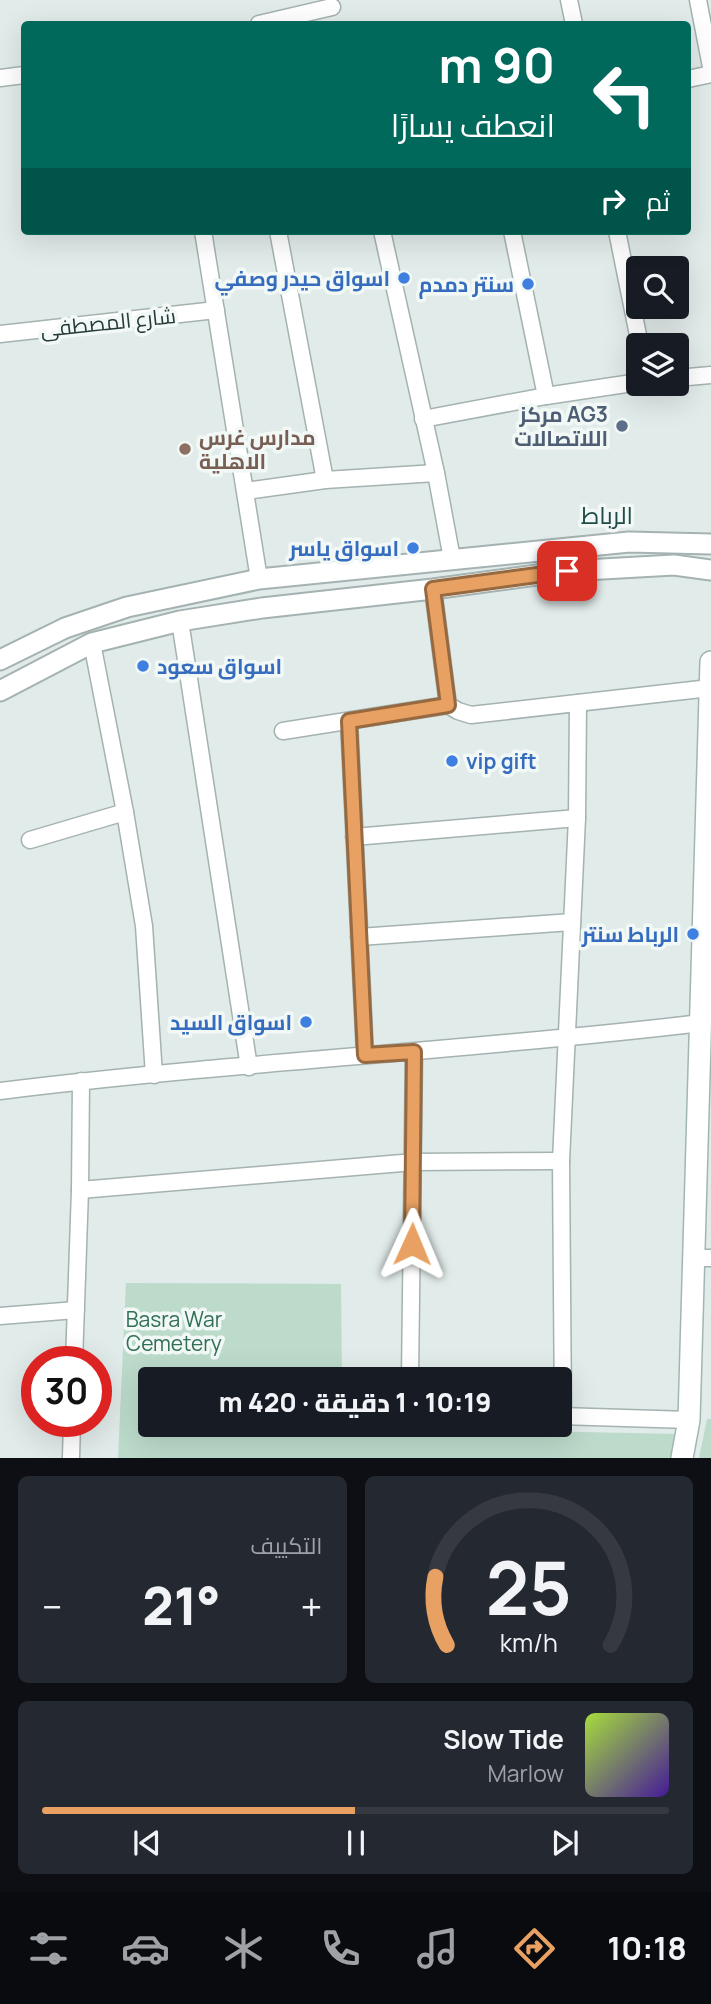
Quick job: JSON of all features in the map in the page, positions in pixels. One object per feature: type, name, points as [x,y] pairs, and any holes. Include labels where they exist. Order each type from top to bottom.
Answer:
[{"type":"main road","points":[[682,1458],[690,1420],[703,1258],[701,1023],[707,987],[711,663]]},
{"type":"street","points":[[569,0],[573,21]]},
{"type":"street","points":[[698,0],[711,67]]},
{"type":"street","points":[[270,21],[332,4]]},
{"type":"street","points":[[691,78],[711,74]]},
{"type":"street","points":[[0,78],[21,75]]},
{"type":"street","points":[[204,235],[259,579]]},
{"type":"street","points":[[279,235],[325,480]]},
{"type":"street","points":[[383,235],[436,473],[456,586]]},
{"type":"street","points":[[513,235],[546,396]]},
{"type":"street","points":[[618,235],[638,333]]},
{"type":"street","name":"شارع المصطفى","points":[[0,334],[216,310]]},
{"type":"street","points":[[689,377],[711,375]]},
{"type":"street","points":[[423,419],[626,384]]},
{"type":"street","points":[[246,491],[325,480],[436,473]]},
{"type":"street","points":[[22,680],[5,657],[65,628],[127,607],[259,579],[629,542],[711,544]]},
{"type":"street","points":[[0,691],[92,643],[180,621],[262,608],[567,571],[674,565],[711,570]]},
{"type":"street","points":[[433,589],[448,705]]},
{"type":"street","points":[[180,621],[248,1067]]},
{"type":"street","points":[[92,643],[144,926],[154,1075]]},
{"type":"street","points":[[282,731],[448,705],[471,715],[710,688]]},
{"type":"street","points":[[561,1367],[561,1161],[577,818],[578,703]]},
{"type":"street","points":[[349,721],[365,1055]]},
{"type":"street","points":[[30,840],[125,812]]},
{"type":"street","points":[[354,837],[577,818]]},
{"type":"street","points":[[359,937],[572,922]]},
{"type":"street","points":[[0,1091],[81,1081],[567,1039],[701,1023]]},
{"type":"street","points":[[410,1367],[414,1052]]},
{"type":"street","points":[[75,1346],[81,1081]]},
{"type":"street","points":[[80,1190],[414,1162],[561,1161]]},
{"type":"street","points":[[0,1316],[76,1310]]},
{"type":"street","points":[[572,1416],[690,1420]]},
{"type":"street","points":[[71,1458],[72,1437]]},
{"type":"green space","name":"Basra War Cemetery","points":[[126,1283],[341,1284],[342,1367],[138,1367],[138,1437],[572,1437],[572,1432],[678,1434],[673,1458],[118,1458]]},
{"type":"green space","points":[[707,1419],[711,1419],[711,1458],[699,1458]]},
{"type":"place","name":"اسواق حيدر وصفي","points":[[404,278]]},
{"type":"place","name":"سنتر دمدم","points":[[528,284]]},
{"type":"place","name":"مركز AG3 اللاتصالات","points":[[622,426]]},
{"type":"place","name":"مدارس غرس الاهلية","points":[[185,449]]},
{"type":"place","name":"اسواق ياسر","points":[[413,548]]},
{"type":"place","name":"اسواق سعود","points":[[143,666]]},
{"type":"place","name":"vip gift","points":[[452,761]]},
{"type":"place","name":"الرباط سنتر","points":[[693,934]]},
{"type":"place","name":"اسواق السيد","points":[[306,1022]]},
{"type":"district","name":"الرباط","points":[[607,514]]},
{"type":"route","points":[[412,1244],[414,1052],[365,1055],[349,721],[448,705],[433,589],[567,571]]}]
